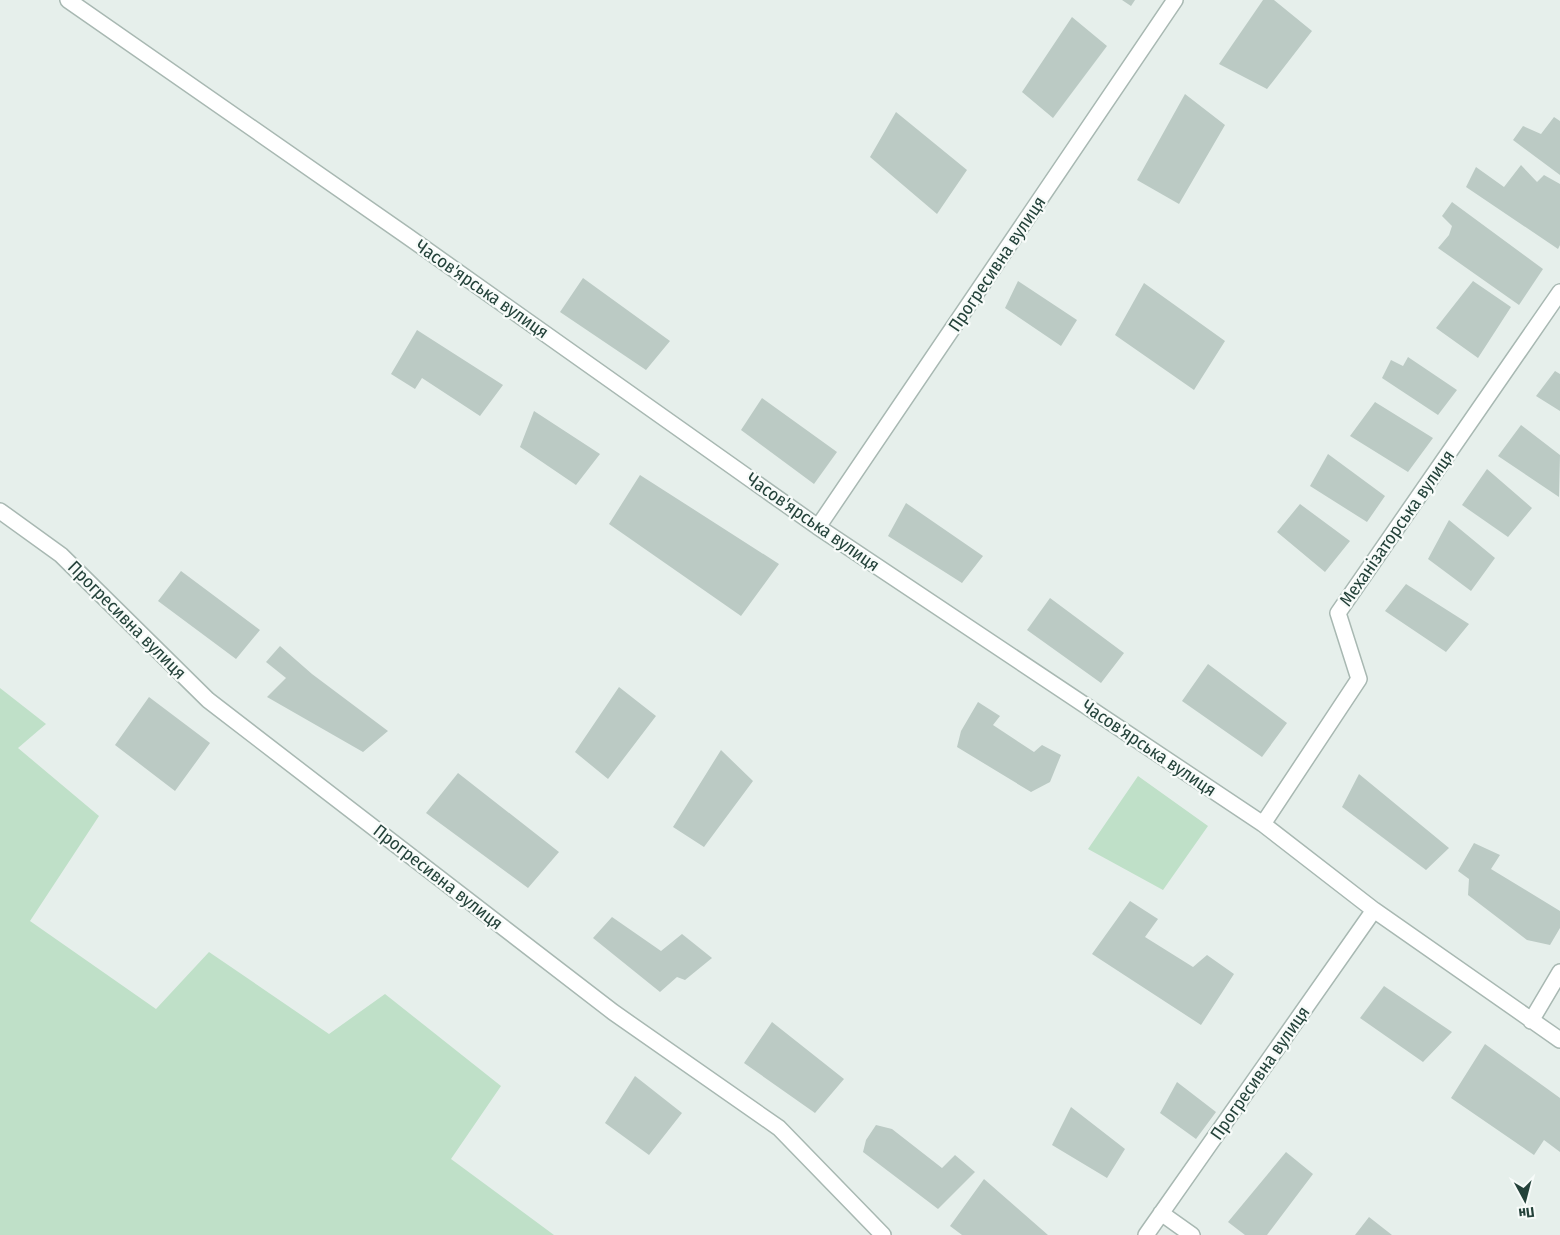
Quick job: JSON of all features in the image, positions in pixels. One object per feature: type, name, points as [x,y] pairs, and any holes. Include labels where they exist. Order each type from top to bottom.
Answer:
[{"type":"street","name":"Часов'ярська вулиця","points":[[68,0],[399,230],[818,527],[1263,824],[1374,910],[1560,1040]]},
{"type":"street","name":"Прогресивна вулиця","points":[[818,527],[1175,0]]},
{"type":"street","name":"Механізаторська вулиця","points":[[1263,824],[1358,679],[1338,613],[1560,292]]},
{"type":"street","name":"Прогресивна вулиця","points":[[0,511],[61,555],[208,700],[613,1012],[779,1128],[883,1235]]},
{"type":"street","name":"Прогресивна вулиця","points":[[1146,1235],[1374,910]]},
{"type":"street","points":[[1531,1021],[1560,972]]},
{"type":"street","points":[[1162,1213],[1192,1235]]},
{"type":"green space","points":[[0,688],[46,724],[18,748],[99,816],[30,921],[156,1009],[209,952],[329,1034],[385,994],[501,1086],[451,1159],[554,1235],[0,1235]]},
{"type":"green space","points":[[1138,776],[1208,826],[1163,890],[1088,849]]},
{"type":"building","points":[[1122,0],[1135,0],[1131,6]]},
{"type":"building","points":[[1263,0],[1274,0],[1312,31],[1267,89],[1219,64]]},
{"type":"building","points":[[1072,17],[1107,46],[1053,118],[1022,92]]},
{"type":"building","points":[[1185,94],[1225,125],[1179,204],[1137,180]]},
{"type":"building","points":[[896,112],[967,170],[937,214],[870,157]]},
{"type":"building","points":[[1554,117],[1560,121],[1560,175],[1513,140],[1523,126],[1541,134]]},
{"type":"building","points":[[1521,165],[1537,182],[1544,175],[1560,184],[1560,245],[1558,249],[1466,187],[1476,167],[1504,187]]},
{"type":"building","points":[[1452,202],[1543,269],[1519,305],[1438,248],[1449,235],[1452,226],[1442,216]]},
{"type":"building","points":[[583,278],[670,341],[646,370],[560,312]]},
{"type":"building","points":[[1018,281],[1077,320],[1061,346],[1005,308]]},
{"type":"building","points":[[1473,281],[1511,307],[1478,358],[1436,328]]},
{"type":"building","points":[[1144,283],[1225,341],[1194,390],[1115,335]]},
{"type":"building","points":[[417,330],[503,385],[480,416],[422,378],[415,389],[391,374]]},
{"type":"building","points":[[1408,357],[1457,390],[1438,415],[1382,378],[1391,360],[1403,366]]},
{"type":"building","points":[[1555,371],[1560,374],[1560,411],[1536,396]]},
{"type":"building","points":[[762,398],[837,452],[814,484],[741,430]]},
{"type":"building","points":[[1375,402],[1433,438],[1408,472],[1350,436]]},
{"type":"building","points":[[534,411],[600,454],[576,485],[520,447]]},
{"type":"building","points":[[1521,425],[1560,455],[1559,497],[1498,456]]},
{"type":"building","points":[[1328,454],[1385,496],[1367,522],[1310,486]]},
{"type":"building","points":[[1487,469],[1532,508],[1508,537],[1462,505]]},
{"type":"building","points":[[640,475],[779,564],[741,616],[609,524]]},
{"type":"building","points":[[906,503],[983,556],[962,583],[888,536]]},
{"type":"building","points":[[1300,504],[1350,541],[1325,572],[1277,532]]},
{"type":"building","points":[[1449,520],[1495,558],[1471,591],[1428,559]]},
{"type":"building","points":[[181,571],[260,630],[236,659],[158,601]]},
{"type":"building","points":[[1406,584],[1469,624],[1446,652],[1385,611]]},
{"type":"building","points":[[1050,598],[1124,653],[1101,683],[1027,630]]},
{"type":"building","points":[[280,646],[312,674],[388,731],[363,752],[267,697],[286,678],[266,662]]},
{"type":"building","points":[[1208,664],[1287,723],[1262,757],[1182,701]]},
{"type":"building","points":[[619,687],[656,716],[608,779],[575,752]]},
{"type":"building","points":[[149,697],[210,743],[175,791],[115,745]]},
{"type":"building","points":[[978,702],[1000,716],[993,725],[1034,752],[1042,745],[1061,755],[1050,782],[1031,792],[957,747],[961,731]]},
{"type":"building","points":[[721,750],[753,781],[704,847],[673,827]]},
{"type":"building","points":[[458,773],[559,852],[528,888],[426,813]]},
{"type":"building","points":[[1359,774],[1449,848],[1426,870],[1342,807]]},
{"type":"building","points":[[1474,843],[1500,855],[1491,869],[1560,911],[1560,928],[1550,945],[1527,940],[1468,895],[1469,879],[1458,871]]},
{"type":"building","points":[[1130,901],[1158,919],[1145,937],[1193,967],[1207,955],[1234,974],[1201,1025],[1092,954]]},
{"type":"building","points":[[612,917],[661,951],[682,934],[712,958],[685,980],[677,977],[660,992],[593,938]]},
{"type":"building","points":[[1384,986],[1452,1032],[1423,1062],[1360,1018]]},
{"type":"building","points":[[772,1022],[844,1079],[815,1113],[744,1063]]},
{"type":"building","points":[[1485,1044],[1560,1098],[1560,1152],[1544,1140],[1534,1155],[1451,1098]]},
{"type":"building","points":[[635,1076],[682,1113],[649,1155],[605,1123]]},
{"type":"building","points":[[1177,1082],[1216,1112],[1196,1139],[1160,1113]]},
{"type":"building","points":[[1071,1107],[1125,1149],[1107,1178],[1052,1145]]},
{"type":"building","points":[[876,1125],[892,1129],[942,1168],[955,1155],[975,1172],[938,1209],[863,1152],[866,1140]]},
{"type":"building","points":[[1286,1152],[1313,1174],[1267,1235],[1245,1235],[1228,1222]]},
{"type":"building","points":[[984,1179],[1048,1235],[962,1235],[950,1226]]},
{"type":"building","points":[[1369,1217],[1392,1235],[1355,1235]]}]
